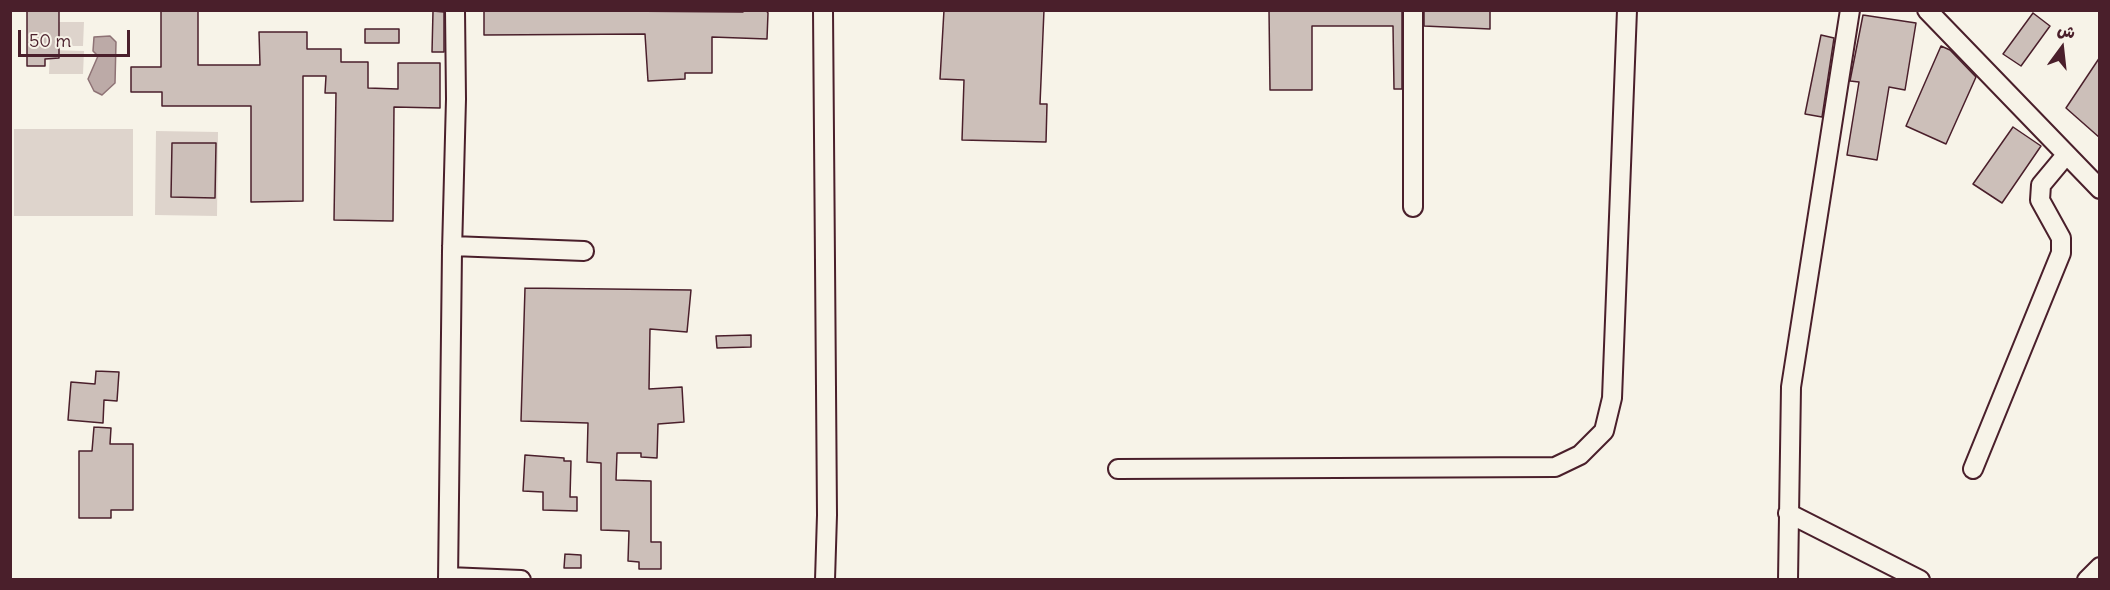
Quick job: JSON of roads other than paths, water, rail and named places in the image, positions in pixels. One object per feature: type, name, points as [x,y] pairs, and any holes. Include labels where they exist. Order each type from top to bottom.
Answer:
[{"type":"street","points":[[455,10],[456,99],[448,578],[521,579]]},
{"type":"street","points":[[823,10],[827,515],[825,579]]},
{"type":"street","points":[[1413,10],[1413,207]]},
{"type":"street","points":[[1118,469],[1555,467],[1581,455],[1604,430],[1612,398],[1627,10]]},
{"type":"street","points":[[1788,579],[1791,387],[1850,10]]},
{"type":"street","points":[[1927,10],[2100,189]]},
{"type":"street","points":[[1973,469],[2061,253],[2061,238],[2040,200],[2041,185],[2066,155]]},
{"type":"street","points":[[452,246],[584,251]]},
{"type":"street","points":[[1788,513],[1920,579]]},
{"type":"street","points":[[2087,579],[2100,567]]}]
